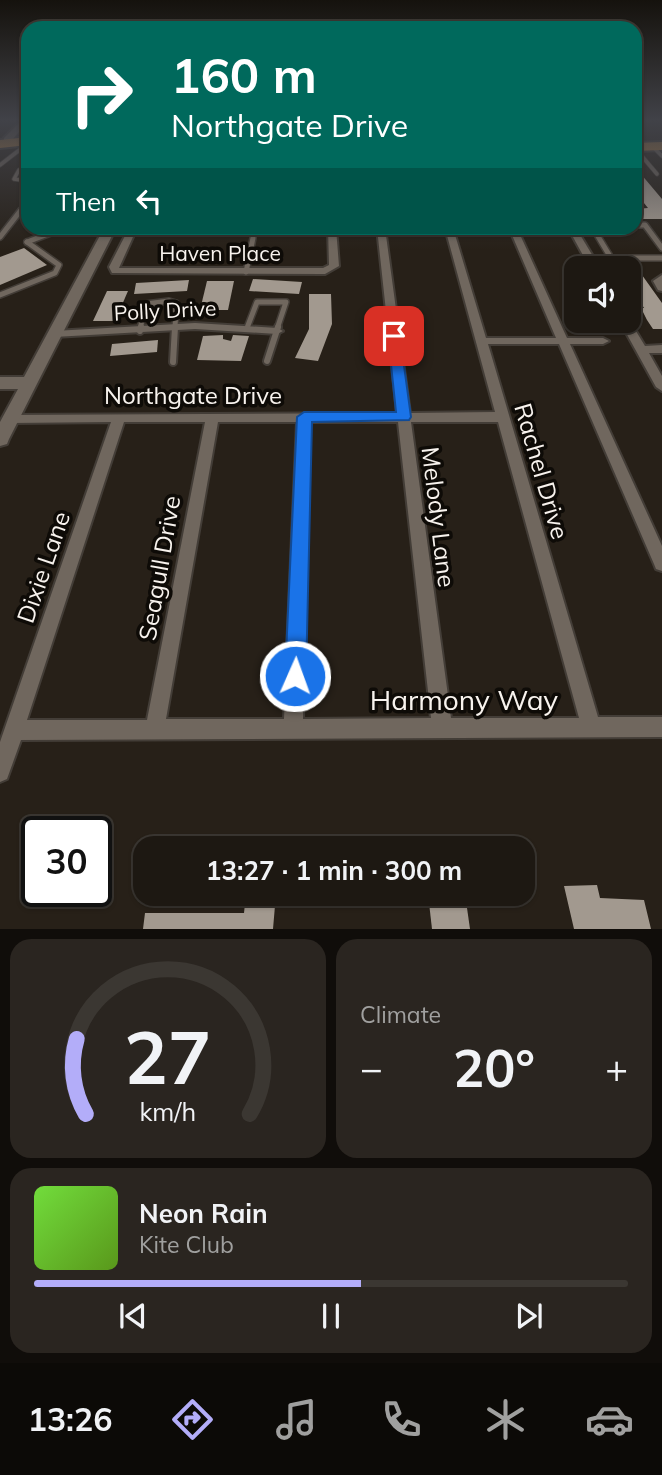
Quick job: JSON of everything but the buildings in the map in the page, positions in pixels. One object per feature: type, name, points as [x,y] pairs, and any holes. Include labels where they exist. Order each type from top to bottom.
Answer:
[{"type":"street","points":[[0,439],[105,235]]},
{"type":"street","name":"Haven Place","points":[[130,235],[114,267],[115,271],[329,270],[334,266],[332,235]]},
{"type":"street","name":"Melody Lane","points":[[382,235],[442,728]]},
{"type":"street","name":"Rachel Drive","points":[[451,235],[591,727]]},
{"type":"street","points":[[516,235],[662,565]]},
{"type":"street","points":[[576,235],[588,256]]},
{"type":"street","points":[[662,278],[658,281],[662,288]]},
{"type":"street","name":"Polly Drive","points":[[54,334],[218,326],[278,331]]},
{"type":"street","points":[[631,333],[662,387]]},
{"type":"street","points":[[481,341],[603,341]]},
{"type":"street","points":[[641,350],[662,349]]},
{"type":"street","points":[[0,383],[28,383]]},
{"type":"street","points":[[293,728],[304,417]]},
{"type":"street","name":"Northgate Drive","points":[[10,418],[502,417]]},
{"type":"street","name":"Dixie Lane","points":[[0,772],[119,418]]},
{"type":"street","name":"Seagull Drive","points":[[155,727],[212,418]]},
{"type":"street","name":"Harmony Way","points":[[14,730],[155,727],[662,727]]},
{"type":"lane","points":[[648,163],[657,174]]},
{"type":"lane","points":[[21,170],[14,179],[21,180]]},
{"type":"lane","points":[[0,237],[21,210]]},
{"type":"lane","points":[[642,225],[645,225],[662,248]]},
{"type":"lane","points":[[0,295],[55,273],[60,265],[27,242],[46,235]]},
{"type":"lane","points":[[597,235],[611,258],[662,258]]},
{"type":"lane","points":[[246,272],[253,239]]},
{"type":"lane","points":[[140,331],[143,306],[159,301],[176,303],[173,362]]},
{"type":"lane","points":[[247,328],[257,302],[286,304],[267,361]]},
{"type":"route","points":[[295,676],[304,417],[404,417],[394,336]]}]
